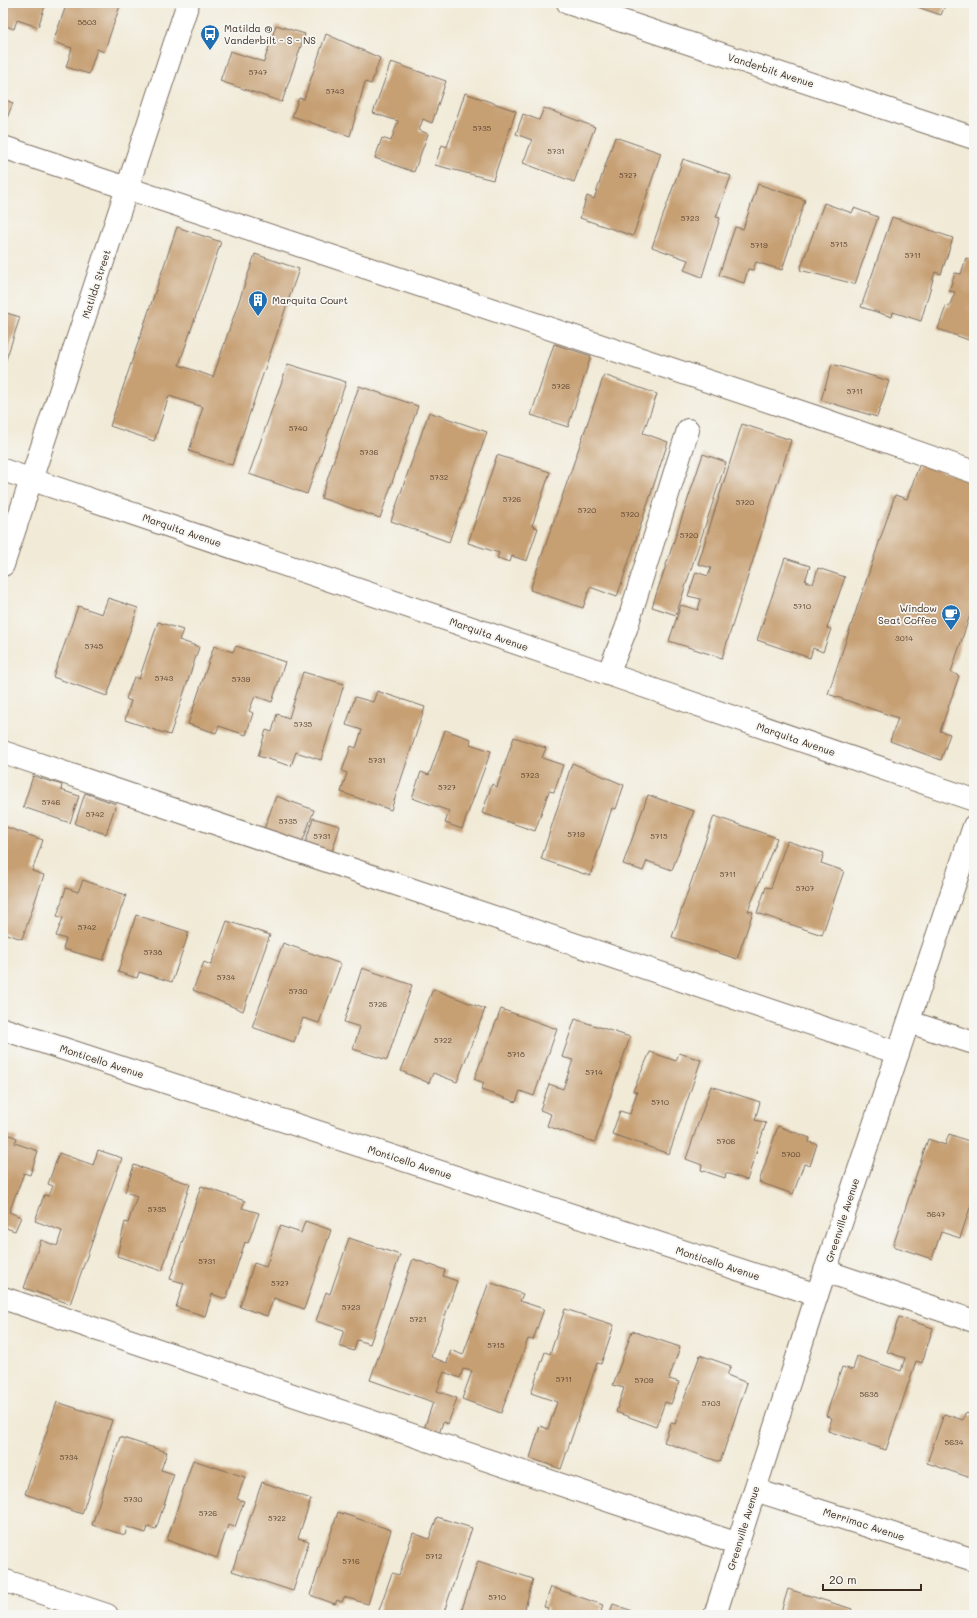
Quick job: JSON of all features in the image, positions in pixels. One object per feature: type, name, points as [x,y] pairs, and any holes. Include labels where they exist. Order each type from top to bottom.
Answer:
[{"type":"street","name":"Matilda Street","points":[[3,564],[188,3]]},
{"type":"street","name":"Vanderbilt Avenue","points":[[568,3],[974,138]]},
{"type":"street","points":[[3,147],[813,416],[974,472]]},
{"type":"street","points":[[608,674],[626,629],[688,430]]},
{"type":"street","name":"Marquita Avenue","points":[[3,470],[608,674],[974,800]]},
{"type":"street","points":[[3,752],[898,1053]]},
{"type":"street","name":"Greenville Avenue","points":[[715,1615],[817,1295],[974,826]]},
{"type":"street","points":[[909,1022],[974,1044]]},
{"type":"street","name":"Monticello Avenue","points":[[3,1029],[817,1295]]},
{"type":"street","points":[[825,1271],[974,1321]]},
{"type":"street","points":[[3,1298],[738,1544]]},
{"type":"street","name":"Merrimac Avenue","points":[[755,1490],[974,1560]]},
{"type":"street","points":[[3,1580],[107,1615]]},
{"type":"building","points":[[3,3],[46,3],[38,27],[17,20],[14,29],[3,25]]},
{"type":"building","points":[[67,3],[121,3],[104,52],[97,49],[89,74],[66,67],[72,48],[53,42]]},
{"type":"building","points":[[906,3],[946,3],[941,15]]},
{"type":"building","points":[[276,25],[305,34],[282,102],[220,81],[230,51],[264,62]]},
{"type":"building","points":[[326,34],[380,58],[371,84],[365,82],[350,136],[292,116],[299,98],[304,99]]},
{"type":"building","points":[[391,62],[446,81],[432,123],[423,119],[419,130],[428,134],[414,172],[375,158],[382,138],[391,141],[398,121],[373,113]]},
{"type":"building","points":[[465,93],[516,111],[493,180],[435,165],[442,145],[447,147]]},
{"type":"building","points":[[3,99],[13,103],[3,128]]},
{"type":"building","points":[[544,108],[595,127],[574,182],[523,163],[532,140],[516,134],[523,114],[539,120]]},
{"type":"building","points":[[615,137],[661,153],[633,236],[580,218],[587,196],[594,199]]},
{"type":"building","points":[[683,159],[731,176],[716,217],[720,218],[702,277],[684,270],[688,260],[652,247]]},
{"type":"building","points":[[758,184],[805,200],[782,270],[756,262],[753,270],[748,269],[744,283],[719,275],[735,227],[743,229]]},
{"type":"building","points":[[824,203],[852,213],[854,208],[878,217],[855,284],[800,270]]},
{"type":"building","points":[[892,217],[953,238],[941,274],[935,272],[921,321],[893,312],[892,317],[861,307]]},
{"type":"building","name":"Marquita Court","points":[[177,227],[221,242],[179,365],[213,377],[255,254],[299,269],[232,465],[189,451],[203,407],[169,396],[154,441],[110,426]]},
{"type":"building","points":[[966,258],[974,261],[974,342],[938,329],[946,306],[949,307],[955,292],[949,291],[955,273],[961,274]]},
{"type":"building","points":[[3,312],[20,317],[3,369]]},
{"type":"building","points":[[554,344],[591,356],[568,427],[531,415]]},
{"type":"building","points":[[288,364],[346,382],[307,494],[249,474]]},
{"type":"building","points":[[832,364],[889,381],[877,417],[821,400]]},
{"type":"building","points":[[604,375],[657,394],[643,433],[668,442],[617,597],[590,587],[583,608],[530,590]]},
{"type":"building","points":[[359,386],[418,406],[380,518],[321,498]]},
{"type":"building","points":[[429,412],[487,432],[449,542],[391,521]]},
{"type":"building","points":[[742,424],[791,440],[722,658],[669,641],[681,605],[698,610],[701,599],[688,596],[696,572],[708,576],[711,568],[698,564]]},
{"type":"building","points":[[703,454],[726,462],[676,615],[652,607]]},
{"type":"building","points":[[497,455],[550,472],[532,526],[538,528],[527,561],[512,556],[510,562],[497,558],[499,553],[468,543]]},
{"type":"building","points":[[920,463],[974,481],[974,603],[951,672],[959,676],[940,731],[950,734],[941,760],[890,741],[898,718],[828,694],[895,495],[907,499]]},
{"type":"building","points":[[785,558],[810,566],[805,581],[813,584],[818,568],[845,577],[827,628],[831,629],[823,652],[813,648],[810,658],[757,640]]},
{"type":"building","points":[[108,598],[138,608],[107,696],[53,677],[78,606],[102,614]]},
{"type":"building","points":[[158,622],[183,630],[179,640],[199,647],[170,735],[125,720],[131,701],[126,699],[134,677],[139,679]]},
{"type":"building","points":[[214,646],[233,652],[236,646],[285,662],[272,702],[255,696],[249,711],[253,713],[246,735],[219,726],[216,733],[188,724]]},
{"type":"building","points":[[303,672],[344,684],[321,760],[296,752],[291,766],[258,756],[266,730],[272,732],[277,714],[289,718]]},
{"type":"building","points":[[377,691],[425,707],[391,810],[341,792],[347,773],[342,771],[351,746],[356,748],[362,730],[346,725],[355,697],[373,702]]},
{"type":"building","points":[[445,730],[471,739],[470,744],[491,751],[462,829],[445,823],[449,811],[412,798],[421,772],[429,775]]},
{"type":"building","points":[[514,737],[546,748],[542,758],[563,765],[554,792],[549,791],[535,831],[482,813],[492,784],[497,787]]},
{"type":"building","points":[[572,763],[624,785],[616,809],[612,808],[590,876],[541,859]]},
{"type":"building","points":[[33,776],[62,785],[61,790],[79,796],[70,823],[23,807]]},
{"type":"building","points":[[85,793],[116,804],[106,834],[75,824]]},
{"type":"building","points":[[648,795],[694,811],[672,870],[647,861],[643,871],[623,864]]},
{"type":"building","points":[[276,796],[314,810],[301,846],[263,832]]},
{"type":"building","points":[[714,816],[777,838],[748,911],[753,912],[737,959],[672,937]]},
{"type":"building","points":[[313,818],[340,826],[331,855],[304,847]]},
{"type":"building","points":[[6,827],[43,840],[32,871],[44,875],[22,939],[3,933],[3,837]]},
{"type":"building","points":[[787,841],[824,853],[821,863],[844,871],[822,935],[757,913],[766,887],[771,888]]},
{"type":"building","points":[[83,880],[126,895],[103,960],[63,949],[66,939],[56,936],[63,918],[57,916],[66,888],[78,892]]},
{"type":"building","points":[[136,915],[189,932],[172,982],[139,972],[137,978],[118,972]]},
{"type":"building","points":[[227,921],[270,935],[243,1011],[193,990],[204,962],[211,965]]},
{"type":"building","points":[[283,943],[341,964],[319,1023],[303,1018],[294,1042],[252,1027]]},
{"type":"building","points":[[362,968],[412,985],[387,1060],[353,1049],[360,1027],[344,1022]]},
{"type":"building","points":[[433,989],[485,1009],[457,1082],[433,1073],[429,1083],[401,1071]]},
{"type":"building","points":[[501,1009],[557,1029],[534,1096],[520,1091],[516,1102],[481,1090],[484,1083],[474,1079]]},
{"type":"building","points":[[575,1019],[630,1037],[595,1142],[547,1126],[551,1114],[540,1110],[549,1084],[563,1089],[573,1060],[562,1057]]},
{"type":"building","points":[[650,1052],[676,1061],[679,1053],[701,1060],[669,1154],[612,1134],[620,1111],[630,1114],[637,1092],[633,1091]]},
{"type":"building","points":[[711,1086],[760,1102],[755,1120],[766,1123],[747,1180],[726,1173],[725,1178],[701,1170],[702,1165],[686,1159]]},
{"type":"building","points":[[778,1126],[810,1138],[809,1142],[817,1144],[810,1166],[804,1164],[793,1194],[759,1182]]},
{"type":"building","points":[[3,1132],[17,1138],[15,1143],[38,1151],[30,1175],[24,1173],[9,1212],[21,1217],[15,1231],[6,1228],[4,1233],[3,1233]]},
{"type":"building","points":[[949,1134],[974,1143],[974,1196],[960,1238],[941,1232],[932,1259],[893,1246],[928,1139],[945,1145]]},
{"type":"building","points":[[98,1150],[122,1158],[70,1304],[24,1288],[41,1240],[57,1246],[62,1231],[35,1221],[44,1195],[49,1196],[53,1186],[48,1184],[59,1153],[93,1165]]},
{"type":"building","points":[[134,1165],[190,1184],[162,1271],[117,1256],[125,1222],[128,1223],[137,1196],[125,1192]]},
{"type":"building","points":[[201,1186],[245,1201],[242,1208],[259,1213],[248,1243],[245,1242],[226,1299],[212,1294],[205,1316],[176,1307],[184,1283],[170,1279]]},
{"type":"building","points":[[305,1221],[331,1230],[304,1309],[274,1298],[267,1316],[240,1307],[254,1263],[266,1267],[280,1226],[301,1233]]},
{"type":"building","points":[[349,1238],[400,1255],[370,1344],[357,1340],[354,1351],[339,1346],[344,1330],[316,1321],[326,1292],[330,1294]]},
{"type":"building","points":[[413,1259],[445,1270],[443,1276],[457,1281],[431,1357],[447,1363],[451,1350],[463,1355],[489,1282],[523,1294],[520,1301],[544,1309],[533,1340],[528,1339],[501,1413],[462,1399],[472,1371],[463,1369],[460,1378],[444,1372],[437,1391],[457,1398],[448,1424],[443,1422],[437,1440],[422,1435],[433,1402],[370,1380]]},
{"type":"building","points":[[565,1309],[614,1325],[601,1364],[597,1363],[561,1469],[530,1458],[540,1426],[548,1429],[557,1402],[531,1393],[545,1352],[550,1354]]},
{"type":"building","points":[[899,1317],[933,1328],[922,1363],[916,1361],[886,1450],[828,1431],[832,1418],[826,1416],[842,1367],[853,1370],[857,1356],[901,1371],[905,1358],[887,1352]]},
{"type":"building","points":[[632,1331],[680,1347],[669,1379],[679,1382],[671,1404],[665,1402],[656,1427],[616,1412],[624,1388],[613,1385]]},
{"type":"building","points":[[700,1355],[731,1366],[727,1375],[747,1383],[720,1462],[664,1442],[671,1423],[675,1424]]},
{"type":"building","points":[[57,1402],[112,1420],[82,1514],[25,1494]]},
{"type":"building","points":[[965,1413],[974,1415],[974,1479],[927,1463],[944,1414],[963,1420]]},
{"type":"building","points":[[120,1437],[167,1452],[161,1470],[174,1474],[156,1529],[148,1527],[146,1533],[127,1527],[125,1535],[92,1525]]},
{"type":"building","points":[[193,1460],[245,1477],[237,1499],[244,1501],[235,1527],[228,1525],[217,1558],[167,1540]]},
{"type":"building","points":[[262,1482],[311,1499],[298,1538],[309,1541],[293,1591],[232,1571]]},
{"type":"building","points":[[338,1512],[391,1530],[368,1604],[344,1597],[342,1602],[337,1600],[335,1604],[310,1595]]},
{"type":"building","points":[[437,1517],[472,1528],[443,1615],[383,1615],[378,1613],[392,1573],[399,1575],[413,1533],[429,1539]]},
{"type":"building","points":[[478,1561],[533,1579],[523,1615],[460,1615]]},
{"type":"building","points":[[551,1587],[603,1605],[600,1615],[545,1615],[548,1608],[544,1607]]},
{"type":"building","points":[[788,1589],[852,1609],[850,1615],[780,1615]]},
{"type":"building","points":[[613,1604],[643,1615],[609,1615]]},
{"type":"place","name":"Matilda @ Vanderbilt - S - NS","points":[[210,51]]},
{"type":"place","name":"Marquita Court","points":[[258,317]]},
{"type":"place","name":"Window Seat Coffee","points":[[951,631]]}]
